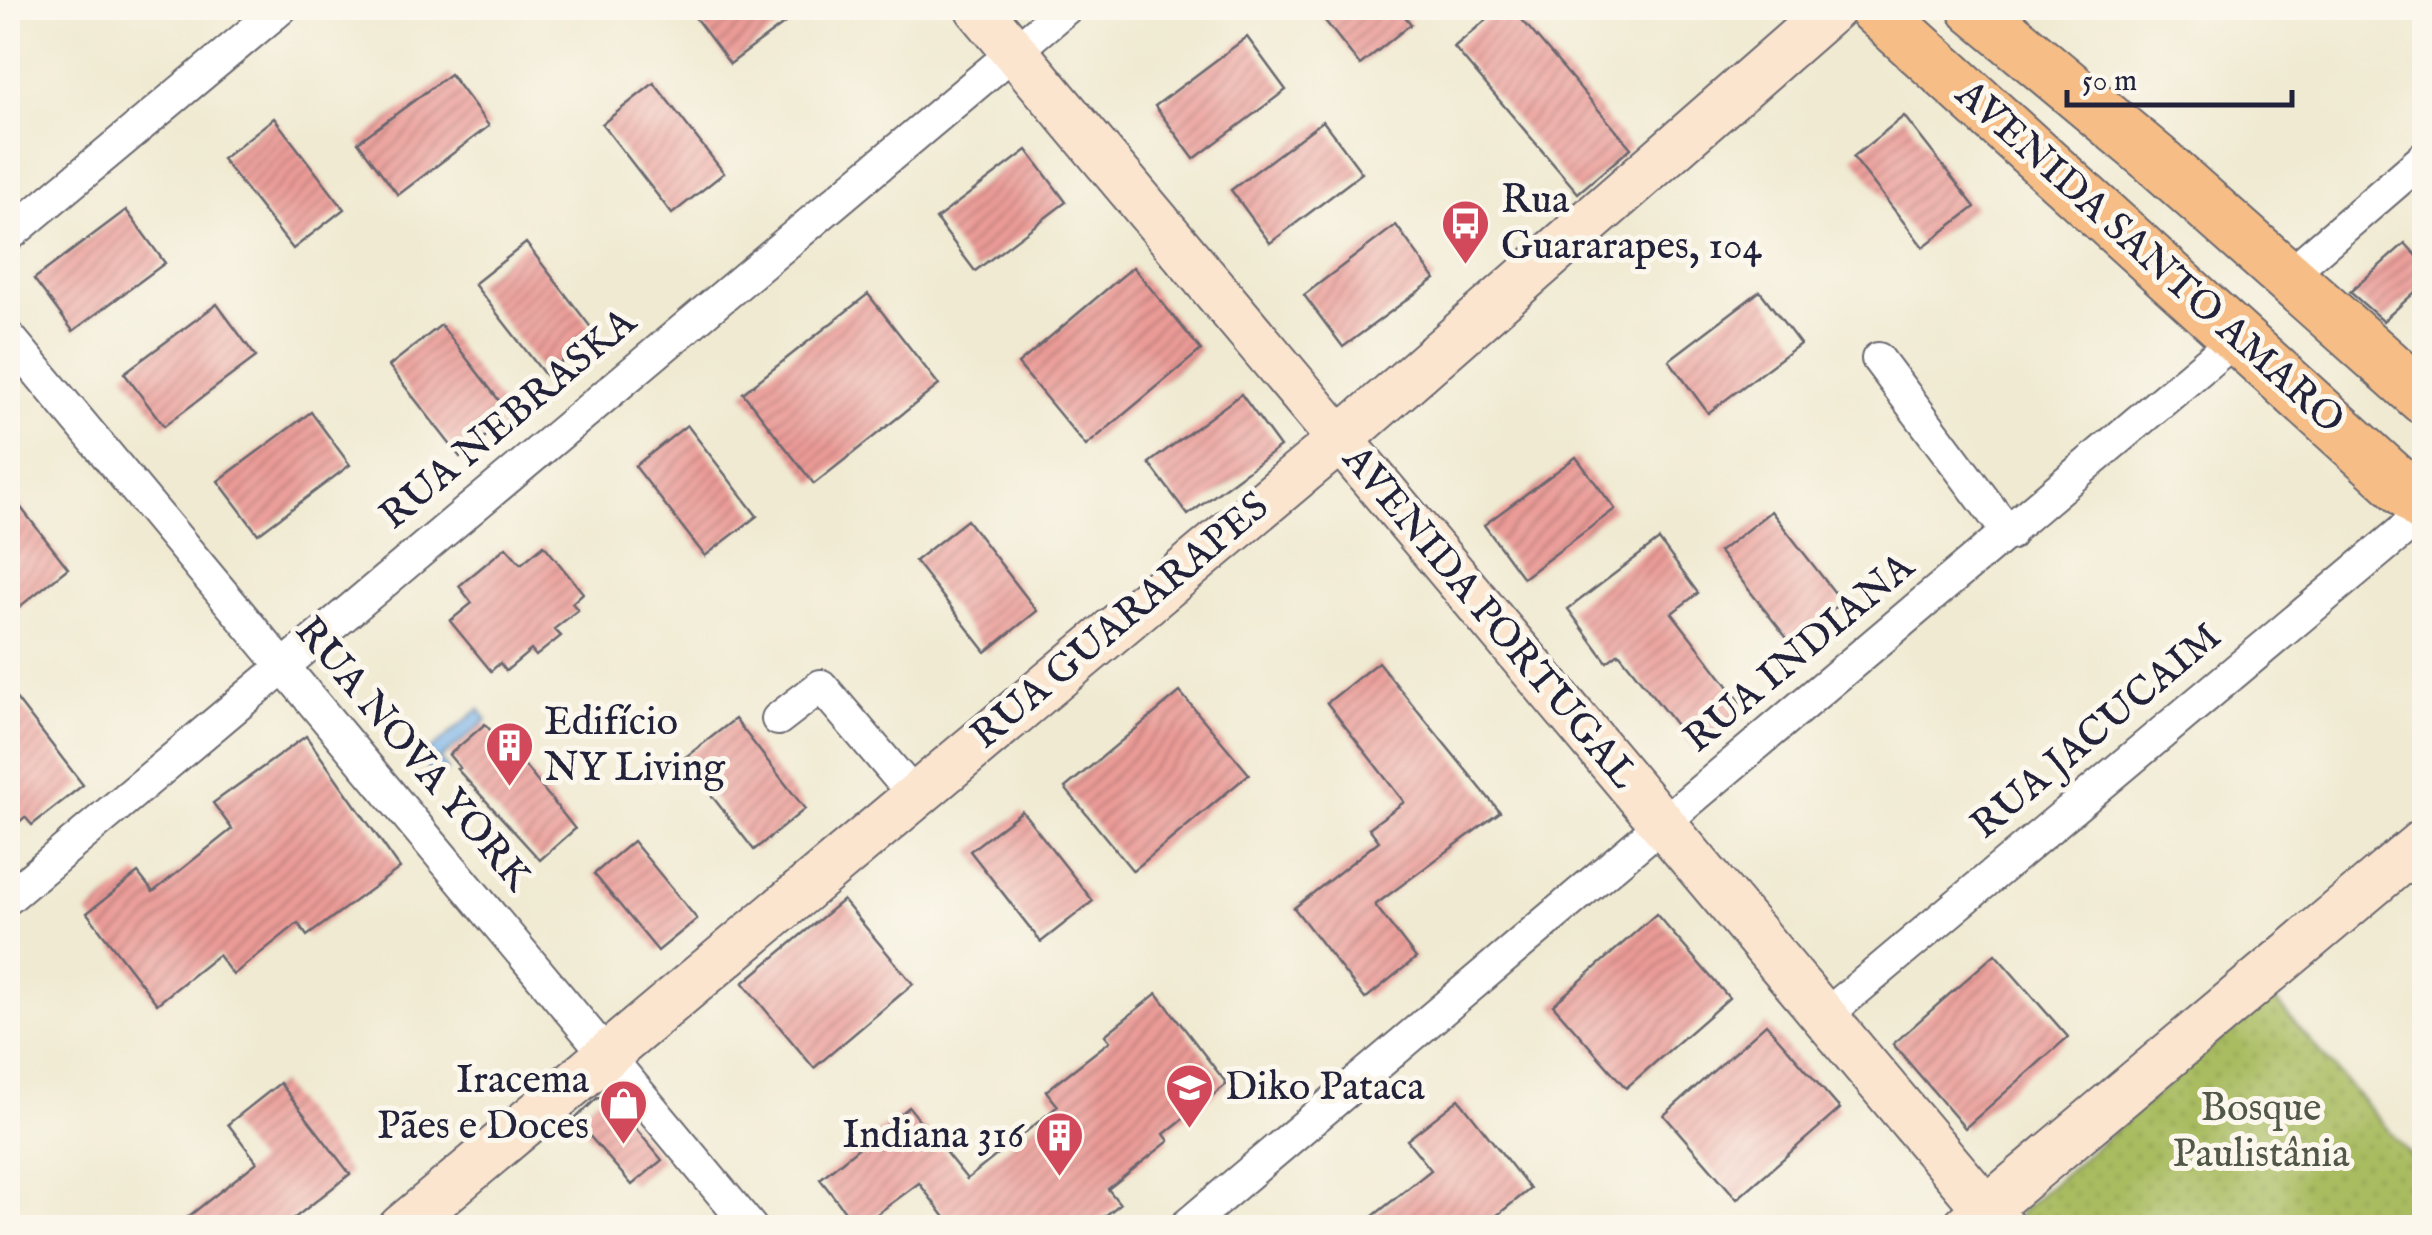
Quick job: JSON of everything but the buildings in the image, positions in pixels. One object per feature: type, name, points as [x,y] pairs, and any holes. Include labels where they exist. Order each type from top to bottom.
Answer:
[{"type":"main road","name":"AVENIDA SANTO AMARO","points":[[1874,8],[2424,510]]},
{"type":"main road","name":"AVENIDA SANTO AMARO","points":[[1974,8],[2424,398]]},
{"type":"street","points":[[8,236],[281,8]]},
{"type":"street","name":"AVENIDA PORTUGAL","points":[[978,8],[1825,1016],[1984,1221]]},
{"type":"street","name":"RUA NEBRASKA","points":[[8,898],[1066,8]]},
{"type":"street","name":"RUA GUARARAPES","points":[[401,1228],[1340,440],[1834,8]]},
{"type":"street","points":[[2286,276],[2424,158]]},
{"type":"street","name":"RUA NOVA YORK","points":[[8,336],[751,1228]]},
{"type":"street","name":"RUA INDIANA","points":[[1184,1228],[2238,338]]},
{"type":"street","points":[[1878,360],[2009,534]]},
{"type":"street","name":"RUA JACUCAIM","points":[[1825,1016],[2424,510]]},
{"type":"street","points":[[778,719],[821,686],[914,795]]},
{"type":"street","points":[[1984,1221],[2424,841]]},
{"type":"green space","name":"Bosque Paulistânia","points":[[2271,996],[2424,1171],[2424,1227],[2030,1228],[2018,1214]]},
{"type":"water","points":[[479,709],[487,720],[440,759],[448,770],[437,779],[420,759]]},
{"type":"place","name":"Rua Guararapes, 104","points":[[1466,266]]},
{"type":"place","name":"Edifício NY Living","points":[[509,788]]},
{"type":"place","name":"Diko Pataca","points":[[1190,1130]]},
{"type":"place","name":"Iracema Pães e Doces","points":[[624,1146]]},
{"type":"place","name":"Indiana 316","points":[[1059,1178]]}]
